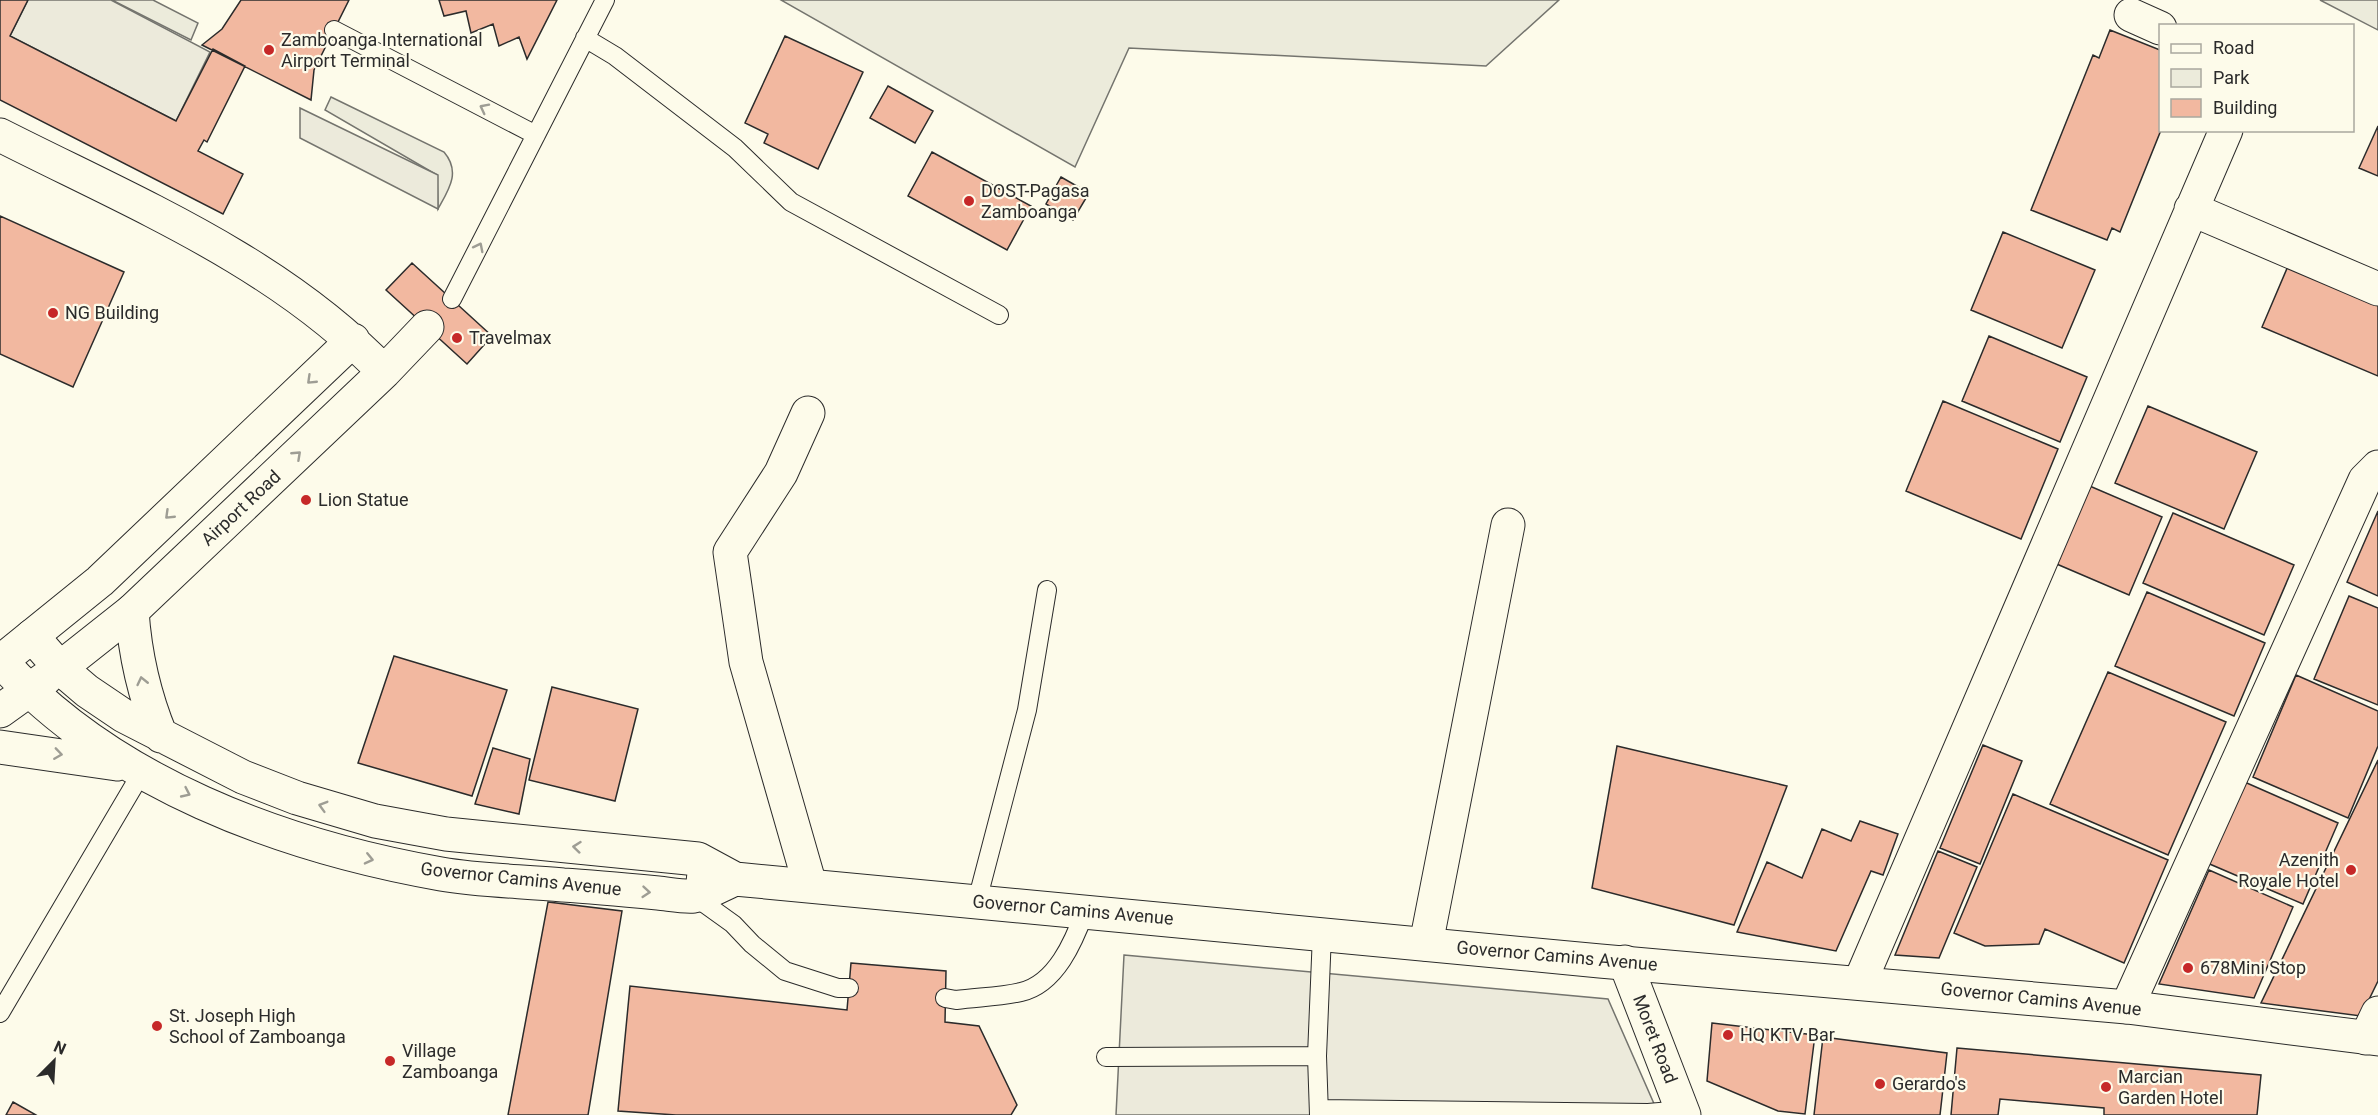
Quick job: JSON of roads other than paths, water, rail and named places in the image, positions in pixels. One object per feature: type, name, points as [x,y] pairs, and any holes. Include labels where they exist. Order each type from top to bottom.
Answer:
[{"type":"street","points":[[2131,15],[2159,28]]},
{"type":"street","points":[[1860,982],[2225,132]]},
{"type":"street","points":[[0,135],[243,261],[304,300],[353,340],[384,372]]},
{"type":"street","points":[[2191,209],[2378,289]]},
{"type":"street","name":"Airport Road","points":[[0,711],[60,668],[132,611],[384,372],[427,327]]},
{"type":"street","points":[[0,661],[100,581],[353,340]]},
{"type":"street","points":[[808,413],[781,473],[730,552],[746,662],[810,885]]},
{"type":"street","points":[[2127,1007],[2365,480],[2378,467]]},
{"type":"street","points":[[1426,944],[1509,525]]},
{"type":"street","points":[[132,611],[140,673],[148,705],[161,736]]},
{"type":"street","name":"Governor Camins Avenue","points":[[32,636],[60,668],[87,691],[124,716],[243,777],[297,798],[375,821],[446,834],[698,859],[735,879],[1624,963],[1860,982],[2374,1030]]},
{"type":"street","name":"Governor Camins Avenue","points":[[0,661],[28,691],[64,722],[138,770],[230,813],[286,836],[363,858],[443,875],[694,896],[735,879]]},
{"type":"street","points":[[0,747],[138,770]]},
{"type":"street","name":"Moret Road","points":[[1624,963],[1687,1113]]},
{"type":"lane","points":[[452,299],[605,0]]},
{"type":"lane","points":[[334,30],[536,135]]},
{"type":"lane","points":[[585,38],[615,56],[735,148],[791,202],[999,315]]},
{"type":"lane","points":[[976,901],[1027,710],[1047,590]]},
{"type":"lane","points":[[0,1013],[138,770]]},
{"type":"lane","points":[[698,859],[694,896],[732,924],[785,971],[838,988],[849,988]]},
{"type":"lane","points":[[945,998],[956,1000],[1023,992],[1037,984],[1060,963],[1074,940],[1085,911]]},
{"type":"lane","points":[[1322,934],[1317,1056],[1319,1112],[1687,1113]]},
{"type":"lane","points":[[1106,1057],[1317,1056]]},
{"type":"place","name":"Zamboanga International Airport Terminal","points":[[269,50]]},
{"type":"place","name":"DOST-Pagasa Zamboanga","points":[[969,201]]},
{"type":"place","name":"NG Building","points":[[53,313]]},
{"type":"place","name":"Travelmax","points":[[457,338]]},
{"type":"place","name":"Lion Statue","points":[[306,500]]},
{"type":"place","name":"Azenith Royale Hotel","points":[[2351,870]]},
{"type":"place","name":"678Mini Stop","points":[[2188,968]]},
{"type":"place","name":"St. Joseph High School of Zamboanga","points":[[157,1026]]},
{"type":"place","name":"HQ KTV Bar","points":[[1728,1035]]},
{"type":"place","name":"Village Zamboanga","points":[[390,1061]]},
{"type":"place","name":"Gerardo's","points":[[1880,1084]]},
{"type":"place","name":"Marcian Garden Hotel","points":[[2106,1087]]}]
